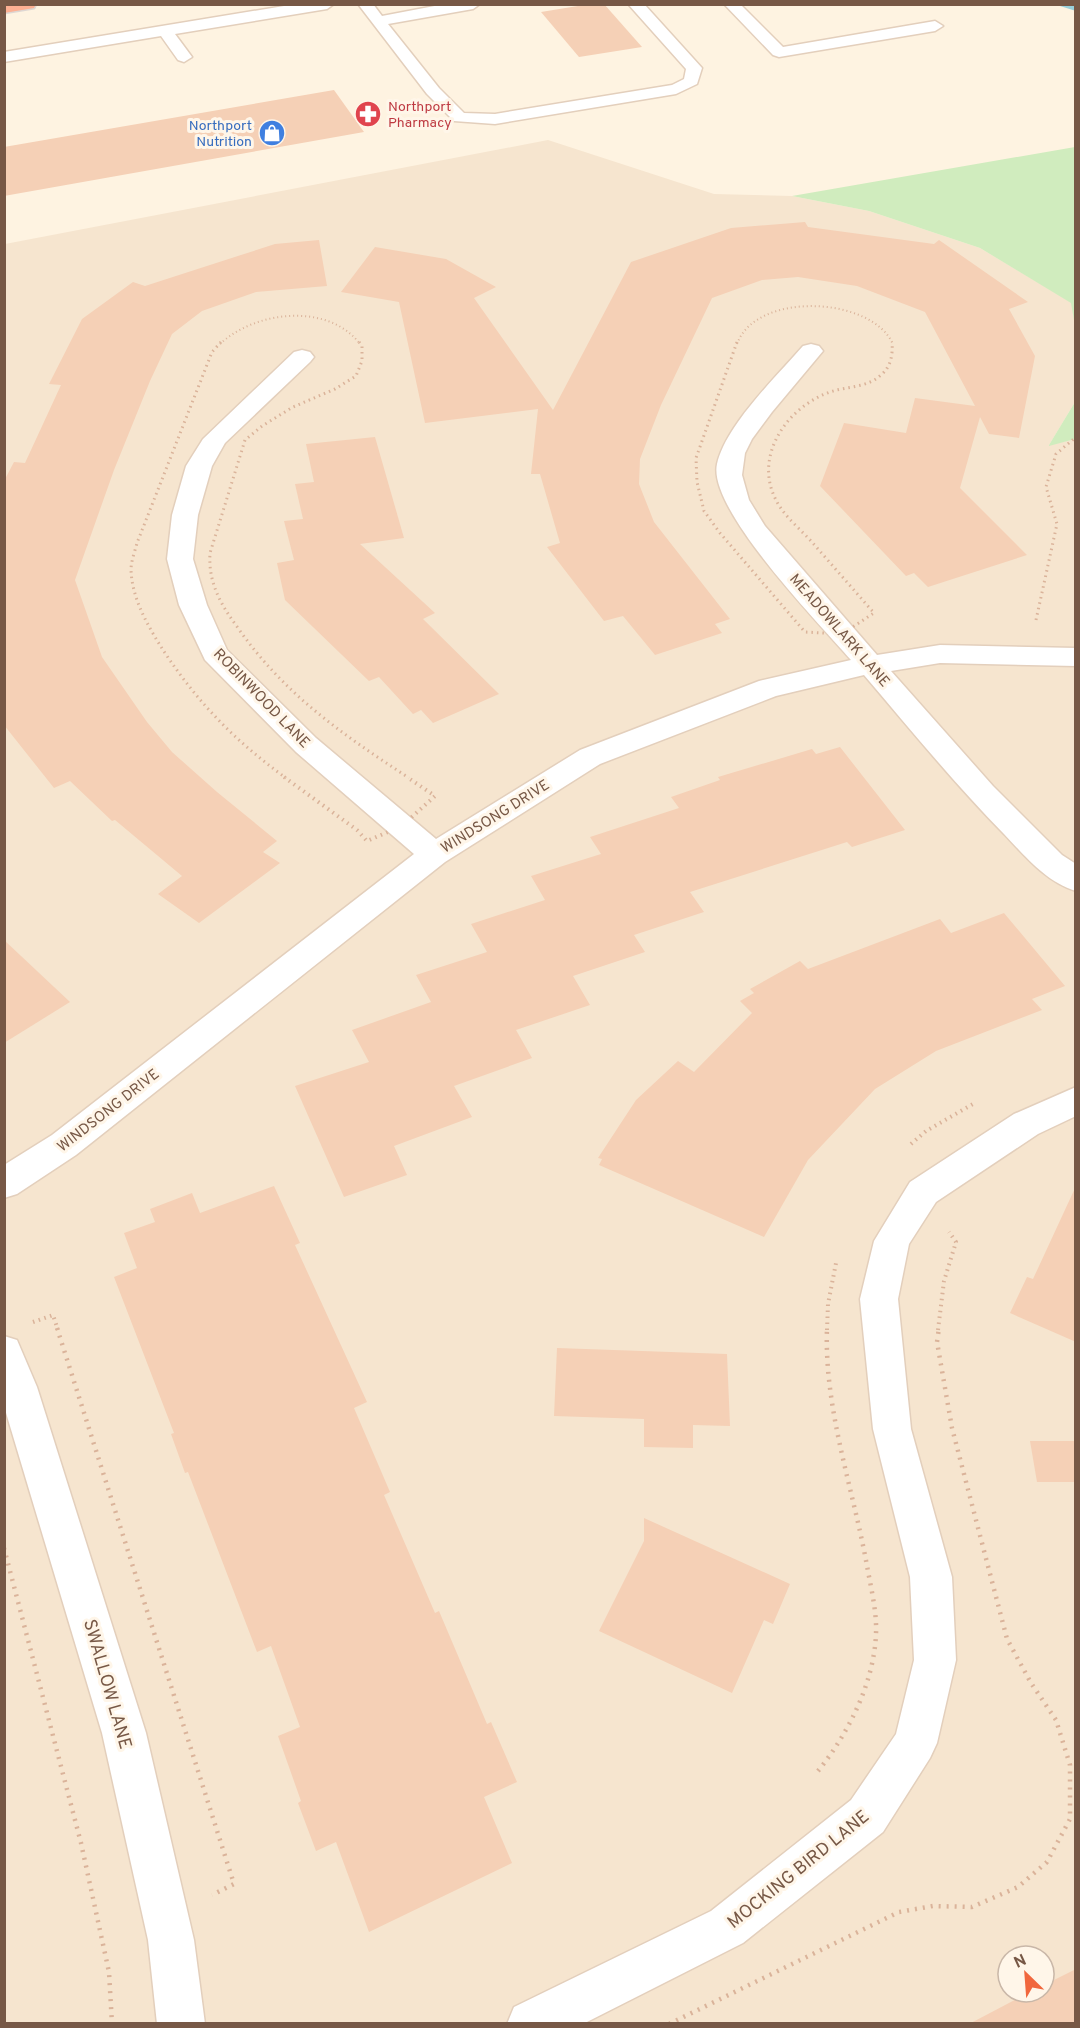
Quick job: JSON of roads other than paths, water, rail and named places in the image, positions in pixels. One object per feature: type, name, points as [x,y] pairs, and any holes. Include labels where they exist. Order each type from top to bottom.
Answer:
[{"type":"highway","points":[[4,8],[27,4]]},
{"type":"street","name":"MEADOWLARK LANE","points":[[811,351],[739,438],[729,466],[735,498],[754,530],[982,793],[1051,863],[1076,880]]},
{"type":"street","name":"ROBINWOOD LANE","points":[[302,357],[215,439],[199,466],[185,515],[180,559],[193,605],[215,654],[306,745],[434,854]]},
{"type":"street","name":"WINDSONG DRIVE","points":[[4,1184],[63,1145],[434,854],[590,757],[769,688],[869,665],[940,654],[1076,657]]},
{"type":"street","name":"MOCKING BIRD LANE","points":[[531,2024],[727,1927],[867,1816],[915,1743],[935,1660],[931,1577],[892,1429],[879,1299],[892,1241],[923,1192],[1026,1124],[1076,1100]]},
{"type":"street","name":"SWALLOW LANE","points":[[14,1338],[18,1387],[124,1732],[171,1940],[181,2024]]},
{"type":"lane","points":[[4,57],[327,4]]},
{"type":"lane","points":[[365,4],[434,92],[460,118],[495,119],[676,88],[691,81],[694,68],[635,4]]},
{"type":"lane","points":[[378,21],[473,4]]},
{"type":"lane","points":[[731,4],[779,52],[935,26]]},
{"type":"lane","points":[[165,31],[184,57]]},
{"type":"waterway","points":[[1063,4],[1076,8]]},
{"type":"place","name":"Northport Pharmacy","points":[[368,114]]},
{"type":"place","name":"Northport Nutrition","points":[[272,133]]}]
